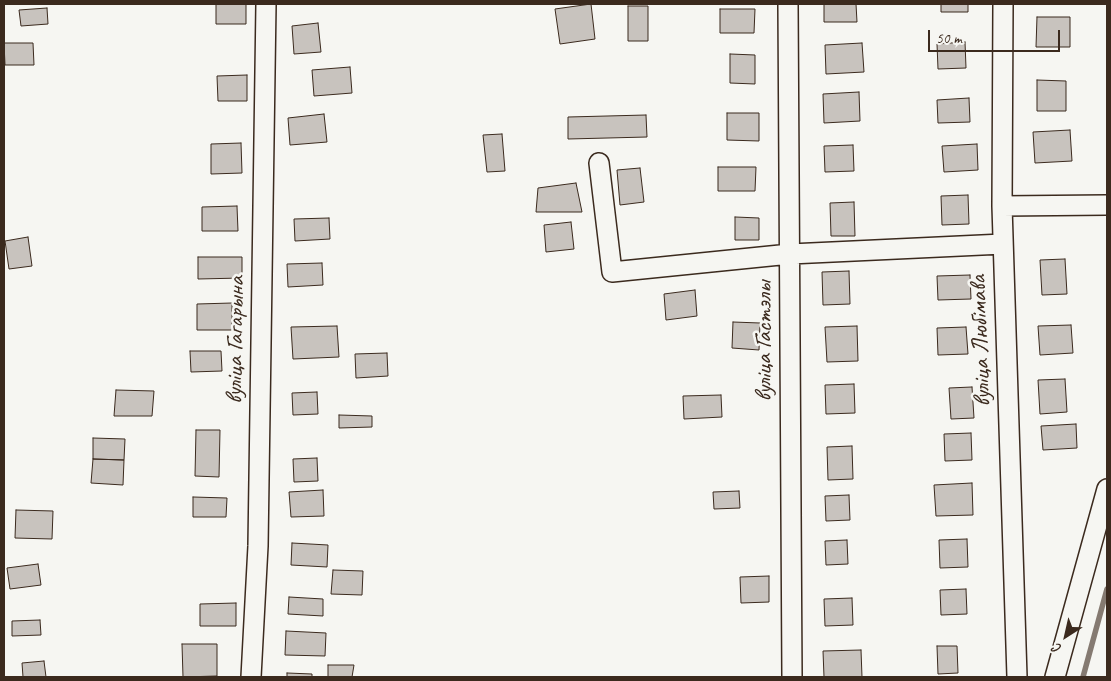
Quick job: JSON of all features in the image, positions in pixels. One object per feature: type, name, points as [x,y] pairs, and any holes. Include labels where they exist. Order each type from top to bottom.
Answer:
[{"type":"street","name":"вуліца Гагарына","points":[[251,677],[258,546],[266,4]]},
{"type":"street","name":"вуліца Гастэлы","points":[[788,4],[792,677]]},
{"type":"street","name":"вуліца Любімава","points":[[1003,4],[1002,206],[1017,677]]},
{"type":"street","points":[[599,163],[612,272],[790,254],[1003,244]]},
{"type":"street","points":[[1002,206],[1107,205]]},
{"type":"street","points":[[1055,677],[1107,489]]},
{"type":"building","points":[[216,4],[246,4],[246,24],[216,24]]},
{"type":"building","points":[[591,4],[595,39],[560,44],[555,9]]},
{"type":"building","points":[[824,4],[856,4],[857,22],[824,22]]},
{"type":"building","points":[[941,4],[968,4],[968,12],[941,12]]},
{"type":"building","points":[[628,6],[648,6],[648,41],[628,41]]},
{"type":"building","points":[[47,8],[48,24],[21,26],[19,10]]},
{"type":"building","points":[[720,9],[755,9],[754,33],[720,33]]},
{"type":"building","points":[[1037,17],[1070,17],[1070,47],[1036,47]]},
{"type":"building","points":[[318,23],[321,52],[294,54],[292,26]]},
{"type":"building","points":[[965,42],[966,68],[938,69],[937,44]]},
{"type":"building","points":[[4,43],[33,43],[34,65],[5,65]]},
{"type":"building","points":[[862,43],[864,72],[826,74],[825,45]]},
{"type":"building","points":[[730,54],[755,55],[755,84],[730,83]]},
{"type":"building","points":[[350,67],[352,93],[314,96],[312,70]]},
{"type":"building","points":[[247,75],[247,101],[218,101],[217,76]]},
{"type":"building","points":[[1037,80],[1066,81],[1066,111],[1037,111]]},
{"type":"building","points":[[859,92],[860,121],[824,123],[823,94]]},
{"type":"building","points":[[969,98],[970,122],[938,123],[937,100]]},
{"type":"building","points":[[727,113],[759,113],[759,141],[727,140]]},
{"type":"building","points":[[324,114],[327,142],[290,145],[288,118]]},
{"type":"building","points":[[646,115],[647,137],[568,139],[568,117]]},
{"type":"building","points":[[1070,130],[1072,161],[1035,163],[1033,132]]},
{"type":"building","points":[[502,134],[505,171],[487,172],[483,135]]},
{"type":"building","points":[[241,143],[242,173],[211,174],[211,144]]},
{"type":"building","points":[[977,144],[978,170],[944,172],[942,146]]},
{"type":"building","points":[[853,145],[854,171],[825,172],[824,146]]},
{"type":"building","points":[[718,167],[756,167],[755,191],[718,191]]},
{"type":"building","points":[[640,168],[644,202],[620,205],[617,170]]},
{"type":"building","points":[[576,183],[582,212],[536,212],[538,188]]},
{"type":"building","points":[[968,195],[969,224],[942,225],[941,196]]},
{"type":"building","points":[[854,202],[855,236],[831,236],[830,203]]},
{"type":"building","points":[[237,206],[238,231],[202,231],[202,207]]},
{"type":"building","points":[[735,217],[759,218],[759,240],[735,240]]},
{"type":"building","points":[[329,218],[330,239],[295,241],[294,219]]},
{"type":"building","points":[[571,222],[574,249],[546,252],[544,225]]},
{"type":"building","points":[[28,237],[32,266],[9,269],[5,241]]},
{"type":"building","points":[[198,257],[242,257],[242,278],[198,279]]},
{"type":"building","points":[[1065,259],[1067,294],[1042,295],[1040,260]]},
{"type":"building","points":[[322,263],[323,285],[288,287],[287,264]]},
{"type":"building","points":[[849,271],[850,304],[823,305],[822,272]]},
{"type":"building","points":[[970,275],[971,299],[938,300],[937,276]]},
{"type":"building","points":[[695,290],[697,316],[666,320],[664,294]]},
{"type":"building","points":[[232,303],[232,330],[197,330],[197,304]]},
{"type":"building","points":[[733,322],[760,323],[759,350],[732,348]]},
{"type":"building","points":[[1071,325],[1073,353],[1040,355],[1038,326]]},
{"type":"building","points":[[337,326],[339,357],[293,359],[291,327]]},
{"type":"building","points":[[857,326],[858,361],[827,362],[825,327]]},
{"type":"building","points":[[966,327],[968,354],[938,355],[937,328]]},
{"type":"building","points":[[190,351],[221,351],[222,371],[191,372]]},
{"type":"building","points":[[387,353],[388,376],[356,378],[355,354]]},
{"type":"building","points":[[1065,379],[1067,412],[1040,414],[1038,380]]},
{"type":"building","points":[[854,384],[855,413],[826,414],[825,385]]},
{"type":"building","points":[[972,387],[974,418],[951,419],[949,388]]},
{"type":"building","points":[[116,390],[154,391],[152,416],[114,416]]},
{"type":"building","points":[[317,392],[318,414],[293,415],[292,393]]},
{"type":"building","points":[[721,395],[722,417],[684,419],[683,396]]},
{"type":"building","points":[[339,415],[372,416],[372,427],[339,428]]},
{"type":"building","points":[[1076,424],[1077,448],[1043,450],[1041,426]]},
{"type":"building","points":[[196,430],[220,430],[219,477],[195,476]]},
{"type":"building","points":[[971,433],[972,460],[945,461],[944,434]]},
{"type":"building","points":[[93,438],[125,439],[124,460],[93,459]]},
{"type":"building","points":[[852,446],[853,479],[828,480],[827,447]]},
{"type":"building","points":[[317,458],[318,481],[294,482],[293,459]]},
{"type":"building","points":[[93,459],[124,460],[123,485],[91,483]]},
{"type":"building","points":[[972,483],[973,515],[936,516],[934,485]]},
{"type":"building","points":[[323,490],[324,516],[291,517],[289,492]]},
{"type":"building","points":[[739,491],[740,508],[714,509],[713,492]]},
{"type":"building","points":[[849,495],[850,520],[826,521],[825,496]]},
{"type":"building","points":[[193,497],[227,498],[226,517],[193,517]]},
{"type":"building","points":[[16,510],[53,511],[52,539],[15,538]]},
{"type":"building","points":[[967,539],[968,567],[940,568],[939,540]]},
{"type":"building","points":[[847,540],[848,564],[826,565],[825,541]]},
{"type":"building","points":[[292,543],[328,545],[327,567],[291,565]]},
{"type":"building","points":[[38,564],[41,585],[10,589],[7,568]]},
{"type":"building","points":[[333,570],[363,571],[362,595],[331,594]]},
{"type":"building","points":[[769,576],[769,602],[741,603],[740,577]]},
{"type":"building","points":[[966,589],[967,614],[941,615],[940,590]]},
{"type":"building","points":[[289,597],[323,599],[323,616],[288,614]]},
{"type":"building","points":[[852,598],[853,625],[825,626],[824,599]]},
{"type":"building","points":[[236,603],[236,626],[200,626],[200,604]]},
{"type":"building","points":[[40,620],[41,635],[12,636],[12,621]]},
{"type":"building","points":[[286,631],[326,633],[325,656],[285,655]]},
{"type":"building","points":[[182,644],[217,644],[217,676],[183,677]]},
{"type":"building","points":[[937,646],[957,646],[958,673],[938,674]]},
{"type":"building","points":[[861,650],[862,677],[824,677],[823,651]]},
{"type":"building","points":[[44,661],[46,677],[23,677],[22,663]]},
{"type":"building","points":[[328,665],[354,665],[352,677],[328,677]]},
{"type":"building","points":[[287,673],[312,674],[312,677],[287,677]]},
{"type":"waterway","points":[[1083,677],[1107,589]]}]
